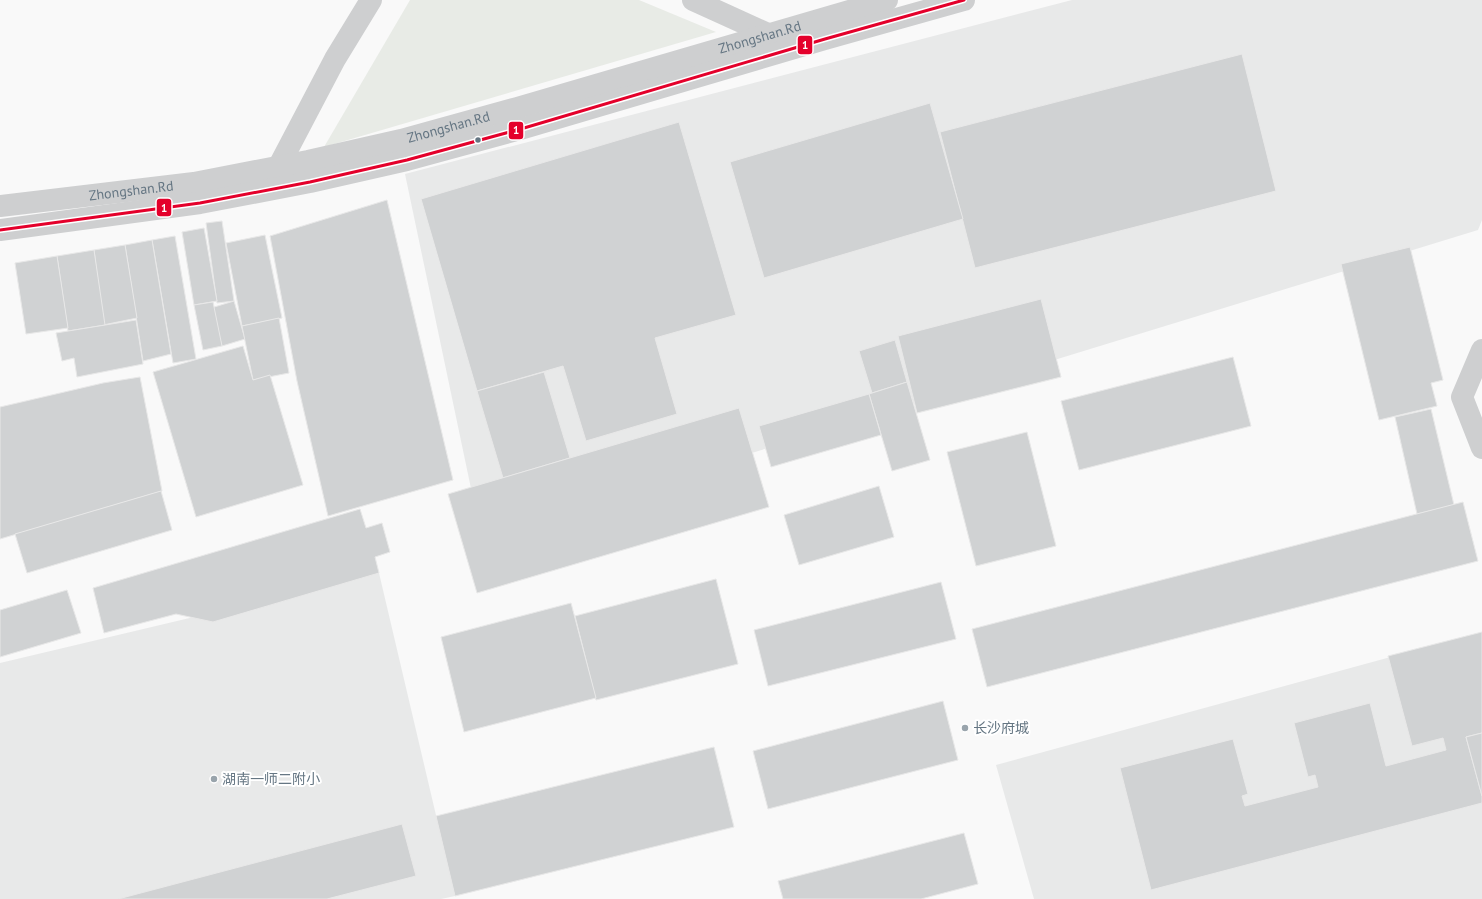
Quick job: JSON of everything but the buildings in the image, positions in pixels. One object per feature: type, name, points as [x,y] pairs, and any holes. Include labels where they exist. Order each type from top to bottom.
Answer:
[{"type":"street","points":[[265,191],[335,59],[371,0]]},
{"type":"street","points":[[693,0],[797,48]]},
{"type":"street","name":"Zhongshan.Rd","points":[[0,206],[194,183],[277,167],[401,140],[517,108],[887,0]]},
{"type":"street","name":"Zhongshan.Rd","points":[[0,230],[200,203],[265,191],[407,160],[532,126],[964,0]]},
{"type":"street","points":[[1482,350],[1462,397],[1482,448]]},
{"type":"shaded area","points":[[410,0],[639,0],[716,32],[324,147]]},
{"type":"shaded area","points":[[1072,0],[1482,0],[1482,220],[1478,230],[481,536],[405,174]]},
{"type":"shaded area","name":"湖南一师二附小","points":[[379,573],[455,896],[441,899],[0,899],[0,663]]},
{"type":"shaded area","points":[[1482,632],[1482,899],[1034,899],[996,765]]},
{"type":"transit line","name":"1","points":[[0,230],[200,203],[310,182],[407,160],[524,128],[825,39],[964,0]]},
{"type":"place","name":"长沙府城","points":[[965,728]]},
{"type":"place","name":"湖南一师二附小","points":[[214,779]]}]
